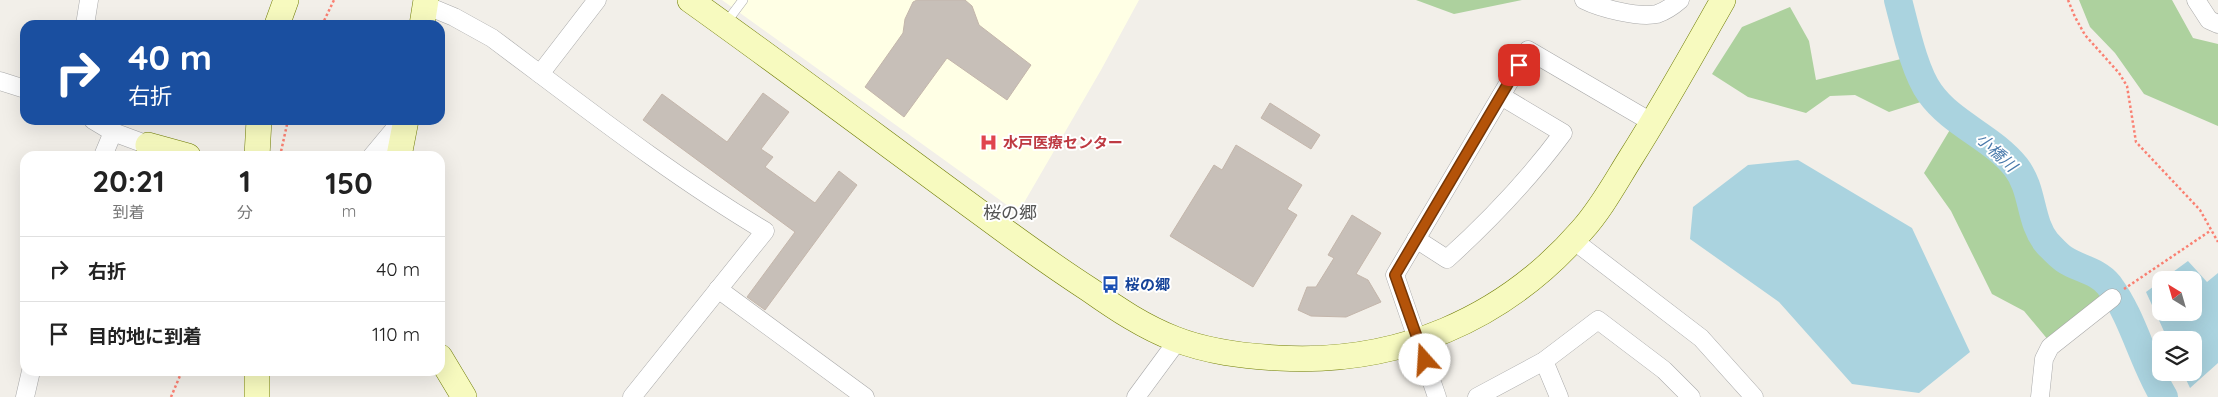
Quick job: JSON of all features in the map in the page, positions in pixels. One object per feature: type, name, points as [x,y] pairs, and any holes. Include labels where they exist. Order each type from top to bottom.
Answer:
[{"type":"street","points":[[86,20],[89,0]]},
{"type":"street","points":[[280,20],[286,0]]},
{"type":"street","points":[[540,74],[597,0]]},
{"type":"street","points":[[1584,0],[1592,4],[1642,15],[1657,14],[1669,9],[1680,0]]},
{"type":"street","points":[[701,3],[724,25],[1039,256],[1122,312],[1152,329],[1205,349],[1251,357],[1297,359],[1331,358],[1370,353],[1419,342],[1476,317],[1498,304],[1544,268],[1574,240],[1603,203],[1653,123],[1723,0]]},
{"type":"street","points":[[2196,0],[2209,20],[2218,24]]},
{"type":"street","points":[[424,10],[454,17],[492,38],[669,170],[712,199],[765,230],[632,397]]},
{"type":"street","points":[[1437,397],[1395,275],[1528,50],[1653,123]]},
{"type":"street","points":[[0,81],[20,87]]},
{"type":"street","points":[[1416,239],[1447,259],[1479,229],[1563,133],[1500,96]]},
{"type":"street","points":[[101,125],[113,132],[170,151]]},
{"type":"street","points":[[257,151],[259,125]]},
{"type":"street","points":[[376,151],[398,125]]},
{"type":"street","points":[[400,151],[405,125]]},
{"type":"street","points":[[104,151],[113,132]]},
{"type":"street","points":[[1574,240],[1701,338],[1754,397]]},
{"type":"street","points":[[718,289],[865,397]]},
{"type":"street","points":[[2040,397],[2044,360],[2050,347],[2117,294]]},
{"type":"street","points":[[1477,397],[1544,361],[1598,320],[1664,370],[1691,397]]},
{"type":"street","points":[[1136,397],[1178,340]]},
{"type":"street","points":[[1544,361],[1559,397]]},
{"type":"street","points":[[445,365],[464,397]]},
{"type":"street","points":[[25,397],[30,376]]},
{"type":"street","points":[[257,376],[257,397]]},
{"type":"lane","points":[[724,25],[743,0]]},
{"type":"path","points":[[324,20],[334,0]]},
{"type":"path","points":[[2068,0],[2075,18],[2085,35],[2119,73],[2126,86],[2136,142],[2200,210],[2218,242]]},
{"type":"path","points":[[281,151],[287,125]]},
{"type":"path","points":[[2117,294],[2210,230]]},
{"type":"path","points":[[171,397],[180,376]]},
{"type":"shaded area","name":"水戸医療センター","points":[[722,0],[1139,0],[1101,70],[1018,213]]},
{"type":"green space","points":[[1416,0],[1522,0],[1454,14]]},
{"type":"green space","points":[[2079,0],[2172,0],[2193,38],[2218,44],[2218,126],[2144,94],[2115,53],[2090,27]]},
{"type":"green space","points":[[1790,7],[1809,41],[1816,80],[1901,59],[1924,101],[1889,112],[1855,95],[1830,96],[1806,113],[1748,97],[1712,74],[1742,27]]},
{"type":"green space","points":[[1951,128],[1993,153],[2020,190],[2039,244],[2084,276],[2102,294],[2049,341],[2024,311],[1992,294],[1951,211],[1924,173]]},
{"type":"water","points":[[1798,160],[1912,228],[1970,352],[1919,393],[1852,384],[1779,302],[1690,239],[1693,207],[1748,165]]},
{"type":"water","points":[[2188,261],[2197,271],[2174,271]]},
{"type":"water","points":[[2218,273],[2218,363],[2202,377],[2202,331],[2164,331],[2159,321],[2202,321],[2202,276],[2207,282]]},
{"type":"water","points":[[2152,288],[2152,305],[2146,292]]},
{"type":"water","points":[[2187,381],[2198,381],[2190,388]]},
{"type":"building","points":[[917,0],[965,0],[972,6],[979,25],[1031,65],[1007,100],[947,58],[904,117],[865,87],[903,33],[905,19],[913,2]]},
{"type":"building","points":[[763,93],[789,112],[761,149],[773,157],[765,167],[815,203],[839,171],[857,185],[765,310],[747,297],[795,232],[643,120],[662,94],[727,142]]},
{"type":"building","points":[[1270,103],[1320,135],[1311,149],[1261,118]]},
{"type":"building","points":[[1236,145],[1302,185],[1287,209],[1297,215],[1253,287],[1170,236],[1214,165],[1222,170]]},
{"type":"building","points":[[1352,215],[1381,233],[1356,274],[1368,280],[1381,302],[1346,317],[1311,316],[1298,310],[1307,287],[1316,287],[1334,258],[1328,255]]},
{"type":"waterway","name":"小橋川","points":[[1898,0],[1919,73],[1930,93],[1949,113],[1996,147],[2016,167],[2026,185],[2037,225],[2047,243],[2064,259],[2099,276],[2109,285],[2132,326],[2156,383],[2164,397]]},
{"type":"place","name":"水戸医療センター","points":[[989,142]]},
{"type":"place","name":"桜の郷","points":[[1111,284]]},
{"type":"district","name":"桜の郷","points":[[1010,212]]},
{"type":"route","points":[[1425,360],[1395,275],[1519,65]]}]
